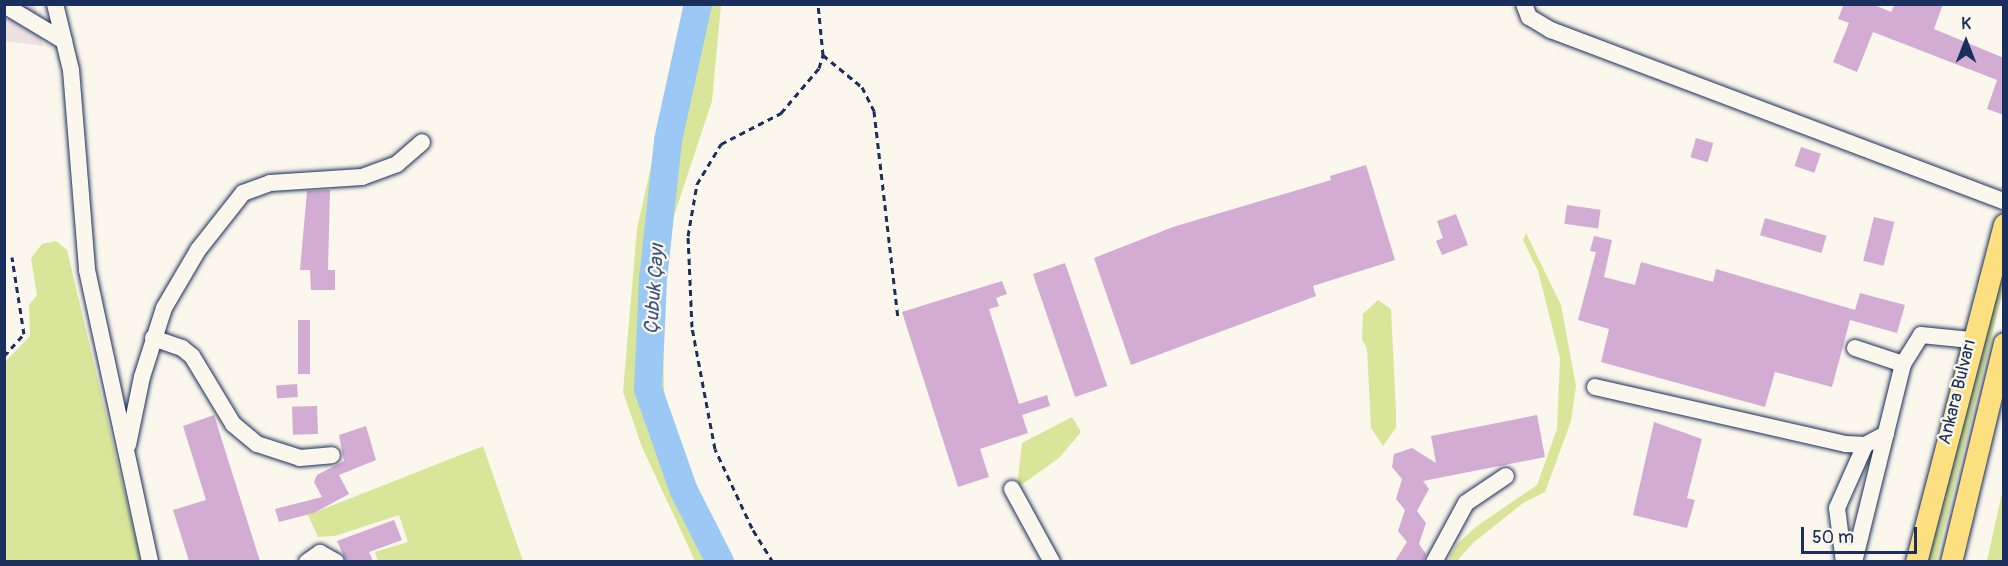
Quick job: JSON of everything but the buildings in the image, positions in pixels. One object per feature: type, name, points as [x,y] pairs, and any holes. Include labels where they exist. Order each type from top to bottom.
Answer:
[{"type":"main road","name":"Ankara Bulvarı","points":[[1916,561],[1971,340],[2004,224]]},
{"type":"main road","name":"Ankara Bulvarı","points":[[1951,561],[2004,343]]},
{"type":"street","points":[[55,4],[73,82],[87,270],[150,561]]},
{"type":"street","points":[[1524,4],[1529,17],[1551,30],[2004,201]]},
{"type":"street","points":[[4,5],[64,41]]},
{"type":"street","points":[[127,451],[153,338],[178,280],[243,193],[270,183],[362,177],[397,164],[422,142]]},
{"type":"street","points":[[1854,561],[1903,364],[1921,335],[1971,340]]},
{"type":"street","points":[[153,338],[182,348],[192,356],[233,424],[257,444],[300,458],[332,454]]},
{"type":"street","points":[[1855,348],[1903,364]]},
{"type":"street","points":[[1595,387],[1828,441],[1865,445],[1886,434]]},
{"type":"street","points":[[1844,561],[1837,508],[1865,445]]},
{"type":"street","points":[[1434,561],[1466,503],[1506,476]]},
{"type":"street","points":[[1012,489],[1052,561]]},
{"type":"street","points":[[308,561],[320,554],[336,561]]},
{"type":"path","points":[[773,561],[752,528],[715,449],[692,327],[688,236],[697,184],[721,144],[788,107],[819,68],[823,55],[818,4]]},
{"type":"path","points":[[823,55],[862,87],[874,111],[898,318]]},
{"type":"path","points":[[4,356],[24,333],[12,257]]},
{"type":"shaded area","points":[[5,5],[35,5],[43,46],[5,41]]},
{"type":"green space","points":[[687,5],[721,5],[712,101],[673,219],[663,315],[664,390],[678,454],[735,561],[695,561],[642,447],[623,392],[637,229]]},
{"type":"green space","points":[[1526,233],[1561,305],[1576,386],[1571,421],[1545,492],[1523,503],[1473,543],[1457,561],[1448,561],[1456,545],[1477,526],[1537,485],[1557,429],[1560,358],[1538,271],[1523,240]]},
{"type":"green space","points":[[56,241],[67,250],[141,561],[6,561],[4,363],[30,336],[29,305],[37,295],[31,258],[42,244]]},
{"type":"green space","points":[[2003,265],[2003,291],[1936,561],[1928,562]]},
{"type":"green space","points":[[1378,300],[1391,309],[1396,412],[1396,428],[1383,446],[1371,428],[1367,349],[1362,339],[1363,314]]},
{"type":"green space","points":[[1072,417],[1081,432],[1059,458],[1017,488],[1022,443]]},
{"type":"green space","points":[[483,446],[523,561],[378,561],[375,552],[408,542],[399,515],[335,536],[318,537],[308,515]]},
{"type":"green space","points":[[2003,489],[2003,561],[1987,561],[2000,502]]},
{"type":"waterway","name":"Çubuk Çayı","points":[[698,4],[668,141],[653,280],[648,389],[684,491],[720,562]]}]
